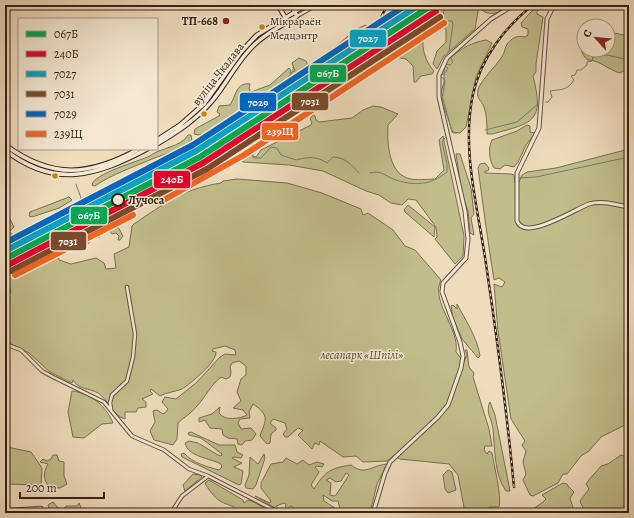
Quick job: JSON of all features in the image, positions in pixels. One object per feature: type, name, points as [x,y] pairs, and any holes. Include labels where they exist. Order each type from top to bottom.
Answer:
[{"type":"main road","points":[[278,5],[287,22]]},
{"type":"main road","points":[[291,5],[298,16]]},
{"type":"main road","name":"вуліца Чкалава","points":[[158,143],[181,127],[204,104],[257,36],[295,12]]},
{"type":"main road","name":"вуліца Чкалава","points":[[239,58],[259,40],[298,16]]},
{"type":"main road","name":"вуліца Чкалава","points":[[158,139],[181,127]]},
{"type":"main road","points":[[5,145],[21,157],[50,169],[89,172],[137,150]]},
{"type":"main road","points":[[5,150],[40,170],[63,175],[89,172],[114,166],[145,150]]},
{"type":"street","name":"вуліца Чкалава","points":[[295,12],[307,5]]},
{"type":"street","name":"вуліца Чкалава","points":[[298,16],[317,5]]},
{"type":"street","points":[[373,513],[385,473],[390,462],[448,406],[461,368],[463,356],[460,342],[442,292],[443,283],[466,258],[468,239],[465,211],[439,97],[439,75],[447,58],[491,19],[514,5]]},
{"type":"street","points":[[554,5],[547,19],[539,128],[517,173],[517,221],[519,226],[523,228],[548,224],[590,204],[609,203],[629,207]]},
{"type":"street","points":[[111,410],[110,403],[112,394],[127,381],[133,357],[135,334],[127,287]]},
{"type":"street","points":[[5,344],[21,350],[42,371],[104,402],[132,436],[155,445],[183,466],[208,476],[280,513]]},
{"type":"street","points":[[171,513],[182,496],[208,476]]},
{"type":"street","points":[[9,510],[22,511],[42,508]]},
{"type":"green space","points":[[479,5],[475,29],[444,56],[437,69],[433,64],[437,51],[446,42],[446,30],[443,25],[436,23],[426,32],[423,39],[423,46],[426,59],[434,71],[432,74],[421,76],[416,82],[414,82],[413,66],[406,59],[395,57],[385,64],[373,57],[336,86],[328,101],[325,101],[325,95],[317,97],[312,93],[319,84],[364,57],[383,44],[385,40],[405,27],[412,31],[416,29],[413,20],[437,6]]},
{"type":"green space","points":[[482,5],[511,5],[493,14],[482,10]]},
{"type":"green space","points":[[540,5],[547,5],[537,11],[537,14],[543,17],[536,72],[533,76],[537,103],[536,112],[526,123],[517,127],[487,134],[485,110],[478,95],[479,86],[503,56],[509,42],[516,37],[525,37],[528,35],[528,29],[522,27],[521,23]]},
{"type":"green space","points":[[366,25],[366,29],[343,51],[322,64],[315,66],[313,65],[313,62],[322,58],[356,30]]},
{"type":"green space","points":[[616,33],[629,36],[629,68],[620,73],[592,60],[588,60],[586,58],[616,58]]},
{"type":"green space","points":[[486,40],[492,43],[476,77],[466,127],[460,133],[452,132],[441,92],[444,82],[444,63],[464,48],[474,43]]},
{"type":"green space","points":[[299,58],[306,61],[309,68],[304,77],[295,82],[289,83],[284,88],[268,95],[261,103],[250,106],[246,111],[236,115],[235,121],[232,124],[224,125],[216,136],[209,139],[204,134],[194,134],[195,129],[219,116],[220,114],[217,112],[219,106],[230,105],[239,87],[245,84],[250,84],[249,89],[251,92],[270,85],[289,68],[291,70],[290,73],[295,71],[292,63]]},
{"type":"green space","points":[[312,99],[310,105],[303,103],[304,108],[292,115],[293,120],[268,124],[260,134],[256,134],[250,138],[248,136],[250,131],[254,128],[287,108],[299,102]]},
{"type":"green space","points":[[373,106],[381,107],[398,114],[388,125],[390,155],[396,169],[407,178],[418,180],[435,179],[444,170],[439,140],[443,136],[464,236],[463,256],[455,264],[435,239],[437,237],[436,227],[416,200],[408,199],[402,205],[391,203],[379,195],[366,191],[323,171],[289,165],[243,162],[239,159],[247,146],[252,148],[253,156],[256,157],[261,150],[311,125],[312,122],[310,119],[313,115],[319,122],[352,118],[363,110]]},
{"type":"green space","points":[[527,125],[530,126],[530,132],[535,133],[526,145],[518,162],[514,167],[505,165],[500,169],[494,168],[490,154],[492,140],[517,131]]},
{"type":"green space","points":[[188,135],[191,135],[192,141],[183,147],[123,171],[95,186],[92,185],[94,181],[108,172],[176,145]]},
{"type":"green space","points":[[629,149],[629,423],[601,437],[589,451],[581,456],[567,474],[563,474],[558,483],[533,496],[530,495],[523,480],[526,474],[523,462],[526,451],[522,445],[525,441],[511,419],[498,331],[494,284],[502,287],[505,282],[499,278],[494,280],[478,168],[480,164],[485,163],[489,168],[488,171],[485,171],[485,173],[514,175],[515,183],[518,184],[522,175],[527,172],[556,168]]},
{"type":"green space","points":[[456,154],[460,154],[471,188],[474,214],[471,218],[474,235],[470,233],[468,211],[462,194]]},
{"type":"green space","name":"лесапарк «Шпілі»","points":[[237,179],[287,183],[322,193],[361,209],[363,215],[368,213],[393,230],[405,246],[415,250],[441,280],[439,297],[454,334],[456,352],[464,362],[467,355],[465,350],[467,350],[469,367],[474,373],[473,377],[489,429],[492,446],[485,446],[484,450],[487,454],[489,451],[492,453],[500,502],[499,507],[489,507],[492,513],[465,513],[458,475],[449,464],[400,459],[393,456],[387,461],[363,462],[356,456],[343,457],[320,441],[319,445],[315,443],[312,449],[298,435],[303,430],[298,428],[288,437],[285,437],[283,434],[287,429],[285,423],[273,419],[270,423],[276,428],[276,430],[271,434],[270,443],[267,444],[260,436],[265,422],[264,415],[253,404],[249,412],[250,418],[240,419],[238,423],[241,429],[251,428],[256,434],[252,440],[245,441],[242,445],[238,444],[237,439],[228,438],[223,435],[222,429],[210,428],[205,420],[199,422],[199,418],[212,414],[220,407],[219,413],[224,417],[240,418],[247,415],[243,410],[233,408],[241,401],[237,392],[241,379],[246,375],[246,366],[239,361],[232,363],[230,367],[230,377],[226,379],[221,377],[195,408],[178,423],[177,439],[173,445],[154,440],[150,431],[155,422],[153,411],[157,410],[163,414],[166,412],[168,409],[162,402],[165,397],[176,399],[197,382],[220,357],[225,354],[236,355],[235,350],[225,346],[213,349],[212,351],[216,352],[215,356],[208,367],[197,378],[182,389],[160,396],[151,389],[150,391],[153,394],[142,399],[146,402],[146,407],[138,408],[136,412],[125,412],[125,419],[117,414],[105,399],[95,391],[78,386],[73,380],[72,383],[50,372],[29,353],[5,341],[5,293],[11,293],[6,267],[27,254],[56,244],[59,260],[71,264],[96,258],[104,263],[106,269],[116,268],[114,254],[129,247],[132,226],[134,224],[165,203],[185,193],[221,183],[223,181]]},
{"type":"green space","points":[[69,197],[72,200],[59,208],[32,217],[29,216],[30,212]]},
{"type":"green space","points":[[408,205],[435,227],[434,237],[405,212],[404,210]]},
{"type":"green space","points":[[5,209],[14,227],[9,232],[12,234],[13,239],[11,242],[5,242]]},
{"type":"green space","points":[[102,217],[105,221],[113,221],[108,224],[111,230],[118,227],[123,236],[120,240],[118,240],[119,236],[116,233],[112,234],[105,226],[100,225],[97,227],[100,234],[99,238],[90,229],[87,232],[91,239],[89,243],[82,246],[76,241],[60,246],[59,243],[80,232],[98,218]]},
{"type":"green space","points":[[457,304],[471,329],[479,349],[480,356],[478,358],[462,339],[453,318],[451,306],[453,305],[457,309]]},
{"type":"green space","points":[[72,391],[85,394],[97,401],[106,411],[113,423],[102,424],[84,438],[73,437],[68,412]]},
{"type":"green space","points":[[490,402],[495,415],[510,491],[506,491],[502,485],[497,469],[493,429],[488,412]]},
{"type":"green space","points":[[191,432],[219,445],[235,445],[237,452],[243,455],[241,458],[232,458],[242,463],[234,467],[243,471],[241,484],[239,485],[182,457],[181,454],[184,453],[191,459],[205,466],[219,470],[222,467],[221,464],[195,454],[187,448],[185,443],[189,441],[198,443],[218,455],[221,456],[222,454],[201,438],[189,435],[188,433]]},
{"type":"green space","points":[[5,440],[7,447],[31,452],[42,468],[41,485],[5,484]]},
{"type":"green space","points":[[264,454],[265,458],[256,485],[253,489],[246,488],[245,485],[249,475],[250,457],[258,464]]},
{"type":"green space","points":[[53,455],[57,455],[59,461],[64,462],[64,476],[67,484],[60,488],[49,487],[44,476],[48,464],[40,462],[43,459],[47,461],[51,459]]},
{"type":"green space","points":[[621,455],[629,458],[629,513],[621,513],[615,508],[609,513],[585,513],[580,501],[589,489],[586,484],[589,479],[601,466],[608,464]]},
{"type":"green space","points":[[286,458],[297,464],[303,460],[309,465],[317,462],[324,464],[322,467],[315,467],[319,472],[311,485],[314,489],[325,474],[338,467],[351,465],[360,470],[364,470],[387,464],[377,484],[370,513],[336,513],[340,509],[338,501],[332,501],[323,495],[324,501],[335,508],[329,508],[327,513],[297,513],[292,506],[289,507],[288,511],[285,511],[286,504],[284,503],[276,506],[282,512],[255,496],[270,503],[271,501],[261,488],[261,483],[271,464],[283,462]],"holes":[[[346,473],[349,475],[336,495],[330,495],[331,483],[326,480],[330,478],[336,482],[341,481]]]},
{"type":"green space","points":[[448,470],[452,472],[456,490],[448,493],[445,489],[443,475]]},
{"type":"green space","points":[[193,474],[200,475],[202,477],[185,491],[183,485]]},
{"type":"green space","points":[[209,480],[243,500],[244,503],[248,500],[252,501],[273,513],[239,513],[235,508],[220,501],[213,495],[205,483]]},
{"type":"green space","points":[[563,483],[567,484],[574,492],[570,498],[574,511],[577,510],[583,513],[529,513],[546,499],[542,495]]},
{"type":"green space","points":[[53,502],[62,510],[66,506],[77,506],[79,503],[81,508],[73,513],[46,513],[44,511],[49,508],[48,505]]},
{"type":"waterway","points":[[448,5],[444,9],[443,18],[447,21],[452,21],[453,24],[449,51]]},
{"type":"waterway","points":[[546,102],[548,102],[552,97],[550,91],[564,89],[569,86],[574,80],[571,76],[575,75],[577,70],[581,70],[587,65],[587,62],[592,61],[593,57],[607,55],[629,60]]},
{"type":"waterway","points":[[451,58],[453,62],[450,65],[445,64],[448,68],[445,73],[440,76],[445,80],[442,101],[453,133],[457,133]]},
{"type":"waterway","points":[[240,122],[239,118],[248,111],[269,102],[269,99],[291,84],[288,78],[293,71],[293,67]]},
{"type":"waterway","points":[[485,130],[517,122],[537,105]]},
{"type":"waterway","points":[[245,136],[246,141],[253,146],[250,153],[254,158],[261,158],[271,147],[277,148],[281,155],[296,160],[312,158],[320,159],[327,163],[333,157],[341,158],[351,164],[359,173]]},
{"type":"waterway","points":[[370,173],[380,173],[393,179],[414,184],[428,182],[441,177],[447,172],[447,164],[442,142],[445,138]]},
{"type":"waterway","points":[[519,178],[536,177],[629,157]]},
{"type":"waterway","points":[[76,184],[81,198],[78,210]]},
{"type":"waterway","points":[[5,246],[98,202]]},
{"type":"railway","points":[[123,196],[199,155],[337,66],[366,40],[380,20],[387,5]]},
{"type":"railway","points":[[514,487],[498,348],[472,179],[469,136],[473,94],[482,68],[488,56],[504,33],[533,5]]},
{"type":"railway","points":[[60,234],[104,211]]},
{"type":"transit line","name":"7029","points":[[5,243],[193,145],[406,5]]},
{"type":"transit line","name":"7027","points":[[5,251],[196,151],[419,5]]},
{"type":"transit line","name":"067Б","points":[[5,259],[200,157],[432,5]]},
{"type":"transit line","name":"240Б","points":[[8,265],[203,163],[436,11]]},
{"type":"transit line","name":"7031","points":[[11,271],[207,169],[440,17]]},
{"type":"transit line","name":"239Щ","points":[[162,201],[244,155],[444,23]]},
{"type":"transit line","name":"239Щ","points":[[15,275],[133,215]]},
{"type":"place","name":"ТП-668","points":[[226,21]]},
{"type":"place","name":"Мікрараён Медцэнтр","points":[[262,27]]},
{"type":"place","name":"Лучоса","points":[[118,200]]}]
